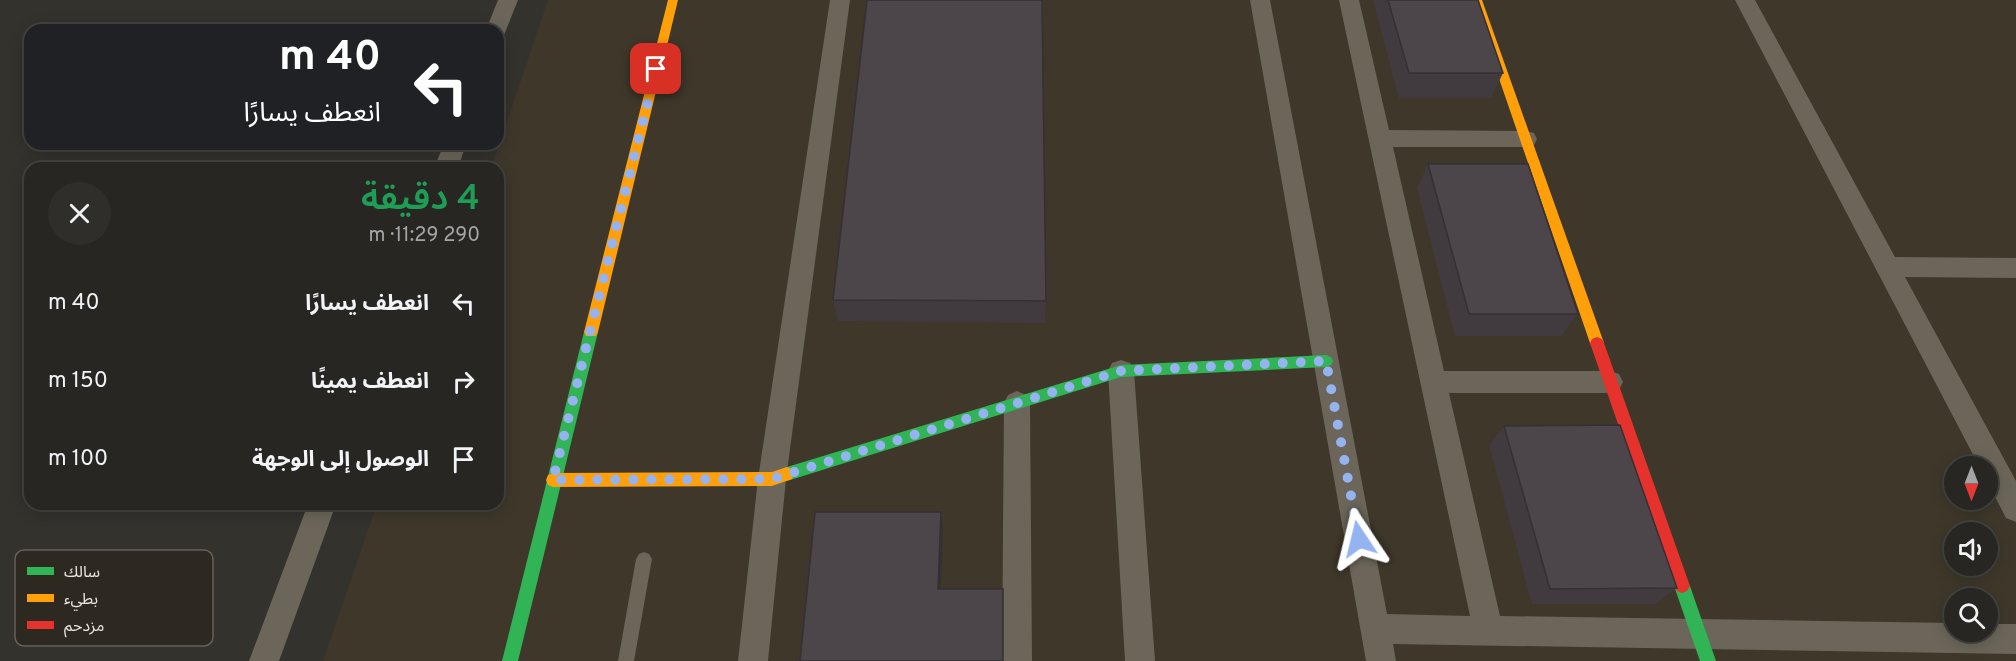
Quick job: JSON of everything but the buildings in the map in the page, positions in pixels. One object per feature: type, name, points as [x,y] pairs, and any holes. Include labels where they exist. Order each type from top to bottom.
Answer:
[{"type":"street","points":[[499,24],[508,0]]},
{"type":"street","points":[[510,661],[673,0]]},
{"type":"street","points":[[753,661],[772,479],[840,0]]},
{"type":"street","points":[[1260,0],[1381,661]]},
{"type":"street","points":[[1349,0],[1488,630]]},
{"type":"street","points":[[1477,0],[1708,661]]},
{"type":"street","points":[[1744,0],[1889,267],[2016,509]]},
{"type":"street","points":[[1380,138],[1526,139]]},
{"type":"street","points":[[1889,267],[2016,268]]},
{"type":"street","points":[[553,480],[772,479],[1121,371],[1326,361]]},
{"type":"street","points":[[1121,371],[1140,661]]},
{"type":"street","points":[[1434,382],[1610,382]]},
{"type":"street","points":[[1017,403],[1017,661]]},
{"type":"street","points":[[264,661],[320,510]]},
{"type":"street","points":[[1375,629],[1698,632],[2016,639]]},
{"type":"lane","points":[[626,661],[644,559]]},
{"type":"shaded area","points":[[548,0],[2016,0],[2016,661],[323,661],[375,510],[504,510],[504,162],[493,162],[497,150],[504,150],[504,130]]},
{"type":"traffic: fast","points":[[510,661],[591,332]]},
{"type":"traffic: fast","points":[[787,474],[1121,371],[1326,361]]},
{"type":"traffic: fast","points":[[1682,586],[1708,661]]},
{"type":"traffic: slow","points":[[591,332],[673,0]]},
{"type":"traffic: slow","points":[[1477,0],[1597,343]]},
{"type":"traffic: slow","points":[[553,480],[772,479],[787,474]]},
{"type":"traffic: jam","points":[[1597,343],[1682,586]]},
{"type":"route","points":[[656,69],[553,480],[772,479],[1121,371],[1326,361],[1359,539]]}]
